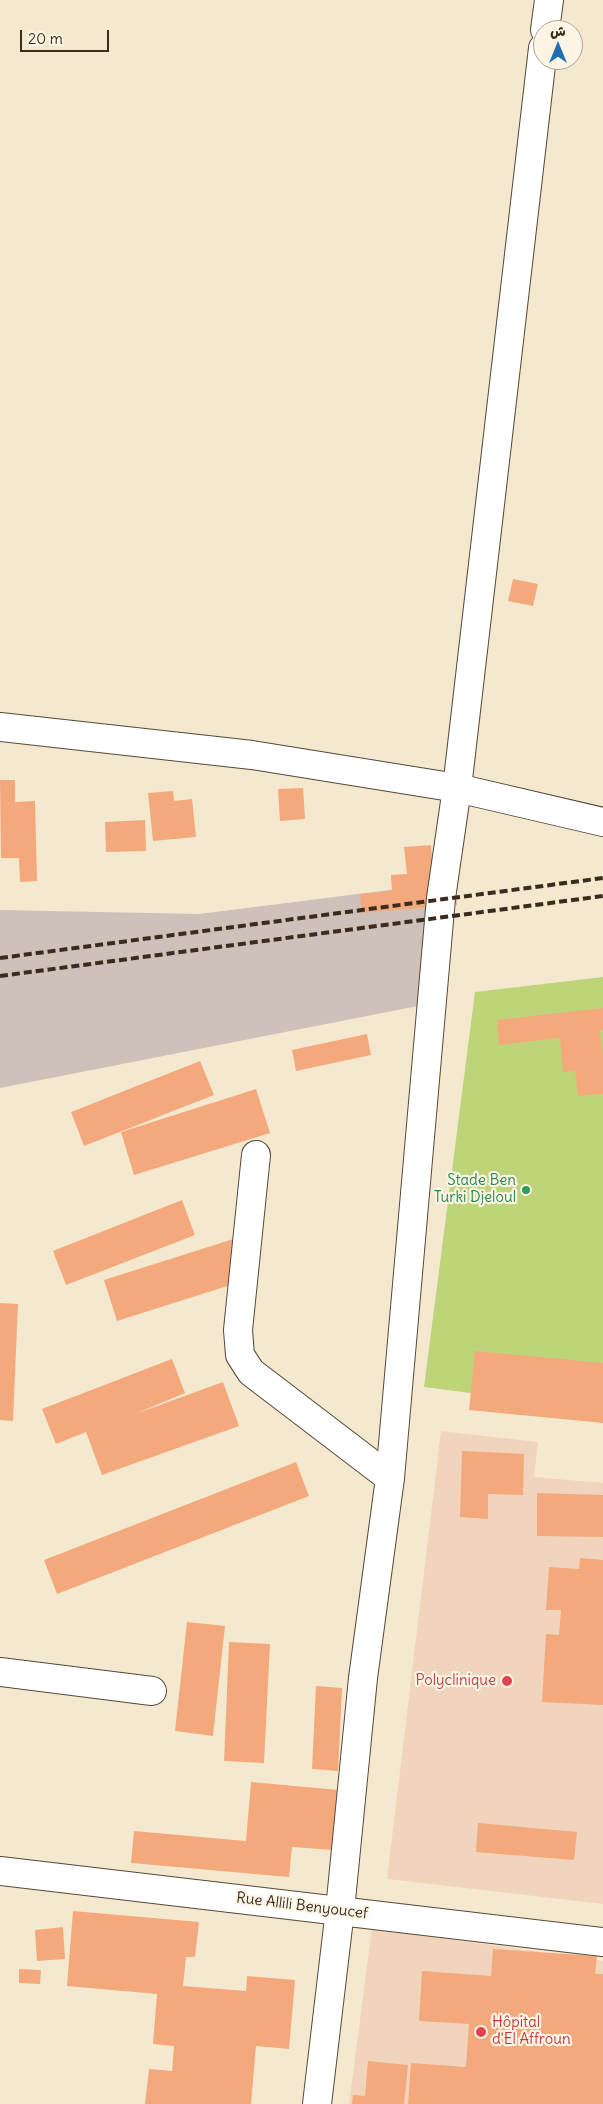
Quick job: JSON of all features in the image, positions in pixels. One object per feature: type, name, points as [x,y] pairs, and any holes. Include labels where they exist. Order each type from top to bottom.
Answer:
[{"type":"main road","points":[[546,20],[548,0]]},
{"type":"main road","points":[[317,2104],[340,1910],[363,1678],[390,1478],[441,898],[457,788],[540,70]]},
{"type":"main road","points":[[0,727],[252,755],[457,788],[603,822]]},
{"type":"main road","points":[[256,1155],[238,1330],[240,1355],[251,1372],[390,1478]]},
{"type":"main road","points":[[0,1672],[152,1691]]},
{"type":"main road","name":"Rue Allili Benyoucef","points":[[0,1871],[603,1942]]},
{"type":"shaded area","points":[[437,884],[428,1004],[0,1088],[0,910],[199,914]]},
{"type":"shaded area","name":"Polyclinique","points":[[441,1431],[538,1442],[534,1477],[603,1483],[603,1904],[387,1879]]},
{"type":"shaded area","name":"Hôpital d'El Affroun","points":[[372,1928],[603,1961],[603,2104],[349,2104]]},
{"type":"green space","name":"Stade Ben Turki Djeloul","points":[[603,977],[603,1410],[424,1387],[475,992]]},
{"type":"building","points":[[513,579],[538,584],[533,606],[508,601]]},
{"type":"building","points":[[0,780],[15,780],[15,802],[35,801],[37,881],[20,882],[19,858],[1,858]]},
{"type":"building","points":[[303,788],[305,819],[280,821],[278,789]]},
{"type":"building","points":[[173,791],[174,801],[192,799],[196,837],[153,841],[148,793]]},
{"type":"building","points":[[145,820],[146,851],[106,852],[105,822]]},
{"type":"building","points":[[431,845],[433,871],[454,869],[457,905],[362,913],[360,894],[392,891],[391,875],[407,874],[404,847]]},
{"type":"building","points":[[603,1008],[603,1030],[600,1030],[603,1058],[603,1094],[578,1096],[575,1071],[563,1072],[560,1038],[499,1045],[497,1020]]},
{"type":"building","points":[[367,1034],[371,1055],[296,1071],[292,1050]]},
{"type":"building","points":[[200,1061],[214,1095],[84,1146],[71,1112]]},
{"type":"building","points":[[256,1089],[270,1133],[134,1175],[121,1132]]},
{"type":"building","points":[[182,1200],[195,1235],[66,1285],[53,1251]]},
{"type":"building","points":[[246,1235],[259,1276],[117,1321],[104,1280]]},
{"type":"building","points":[[0,1303],[18,1304],[13,1421],[0,1420]]},
{"type":"building","points":[[475,1351],[603,1363],[603,1423],[469,1410]]},
{"type":"building","points":[[172,1359],[185,1393],[135,1414],[223,1382],[239,1426],[102,1475],[86,1432],[56,1444],[42,1409]]},
{"type":"building","points":[[462,1451],[524,1454],[523,1495],[488,1494],[488,1519],[460,1517]]},
{"type":"building","points":[[296,1462],[309,1496],[57,1594],[44,1560]]},
{"type":"building","points":[[537,1493],[603,1495],[603,1537],[537,1536]]},
{"type":"building","points":[[580,1558],[603,1560],[603,1705],[542,1702],[546,1634],[559,1635],[561,1610],[546,1610],[549,1567],[579,1569]]},
{"type":"building","points":[[187,1622],[225,1626],[213,1736],[175,1731]]},
{"type":"building","points":[[229,1642],[270,1644],[264,1763],[224,1761]]},
{"type":"building","points":[[316,1686],[342,1688],[338,1771],[312,1769]]},
{"type":"building","points":[[251,1782],[339,1790],[334,1850],[292,1847],[289,1877],[131,1863],[134,1831],[246,1841]]},
{"type":"building","points":[[478,1823],[577,1832],[574,1860],[476,1852]]},
{"type":"building","points":[[73,1911],[199,1922],[195,1957],[186,1957],[183,1986],[246,1991],[247,1976],[295,1980],[289,2049],[256,2046],[251,2104],[145,2104],[149,2069],[172,2071],[174,2046],[153,2044],[157,1994],[67,1986]]},
{"type":"building","points":[[63,1927],[65,1959],[37,1961],[35,1930]]},
{"type":"building","name":"Hôpital d'El Affroun","points":[[493,1949],[597,1956],[595,1974],[603,1974],[603,2104],[408,2104],[411,2063],[466,2067],[469,2024],[419,2021],[422,1971],[491,1976]]},
{"type":"building","points":[[19,1969],[41,1970],[40,1984],[19,1983]]},
{"type":"building","points":[[368,2061],[408,2065],[404,2104],[352,2104],[353,2095],[365,2096]]},
{"type":"railway","points":[[0,958],[603,878]]},
{"type":"railway","points":[[0,976],[603,896]]},
{"type":"place","name":"Stade Ben Turki Djeloul","points":[[526,1190]]},
{"type":"place","name":"Polyclinique","points":[[507,1681]]},
{"type":"place","name":"Hôpital d'El Affroun","points":[[481,2032]]}]
